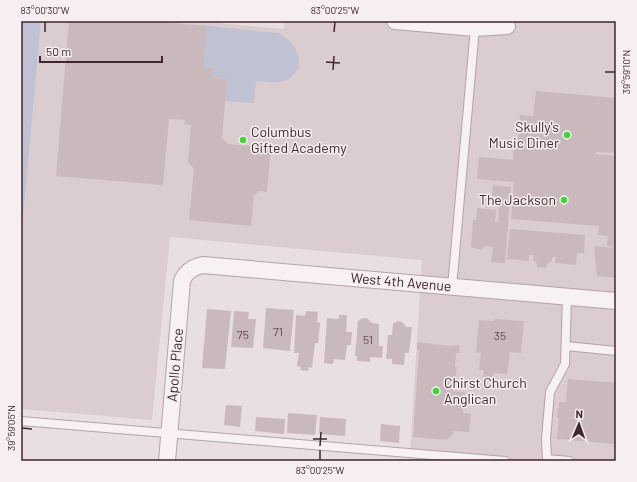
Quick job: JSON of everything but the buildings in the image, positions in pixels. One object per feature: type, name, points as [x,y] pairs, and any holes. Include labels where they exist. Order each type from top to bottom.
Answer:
[{"type":"street","points":[[395,21],[475,28],[510,25]]},
{"type":"street","name":"West 4th Avenue","points":[[188,271],[203,265],[616,301]]},
{"type":"street","name":"Apollo Place","points":[[167,461],[182,281],[188,271]]},
{"type":"lane","points":[[452,287],[475,28]]},
{"type":"lane","points":[[567,297],[565,364],[550,392],[546,440],[548,459],[569,461]]},
{"type":"lane","points":[[566,346],[616,351]]},
{"type":"lane","points":[[21,421],[505,461]]},
{"type":"shaded area","points":[[21,21],[41,21],[21,241]]},
{"type":"shaded area","points":[[41,21],[194,21],[284,29],[285,21],[616,21],[616,461],[504,461],[410,454],[422,260],[170,237],[152,420],[21,409],[21,241]]},
{"type":"shaded area","points":[[207,26],[278,33],[288,39],[297,51],[299,67],[290,78],[280,82],[256,81],[254,103],[225,101],[227,79],[212,78],[213,68],[203,67]]},
{"type":"place","name":"Skully's Music Diner","points":[[567,135]]},
{"type":"place","name":"Columbus Gifted Academy","points":[[243,140]]},
{"type":"place","name":"The Jackson","points":[[564,200]]},
{"type":"place","name":"Chirst Church Anglican","points":[[436,391]]}]
